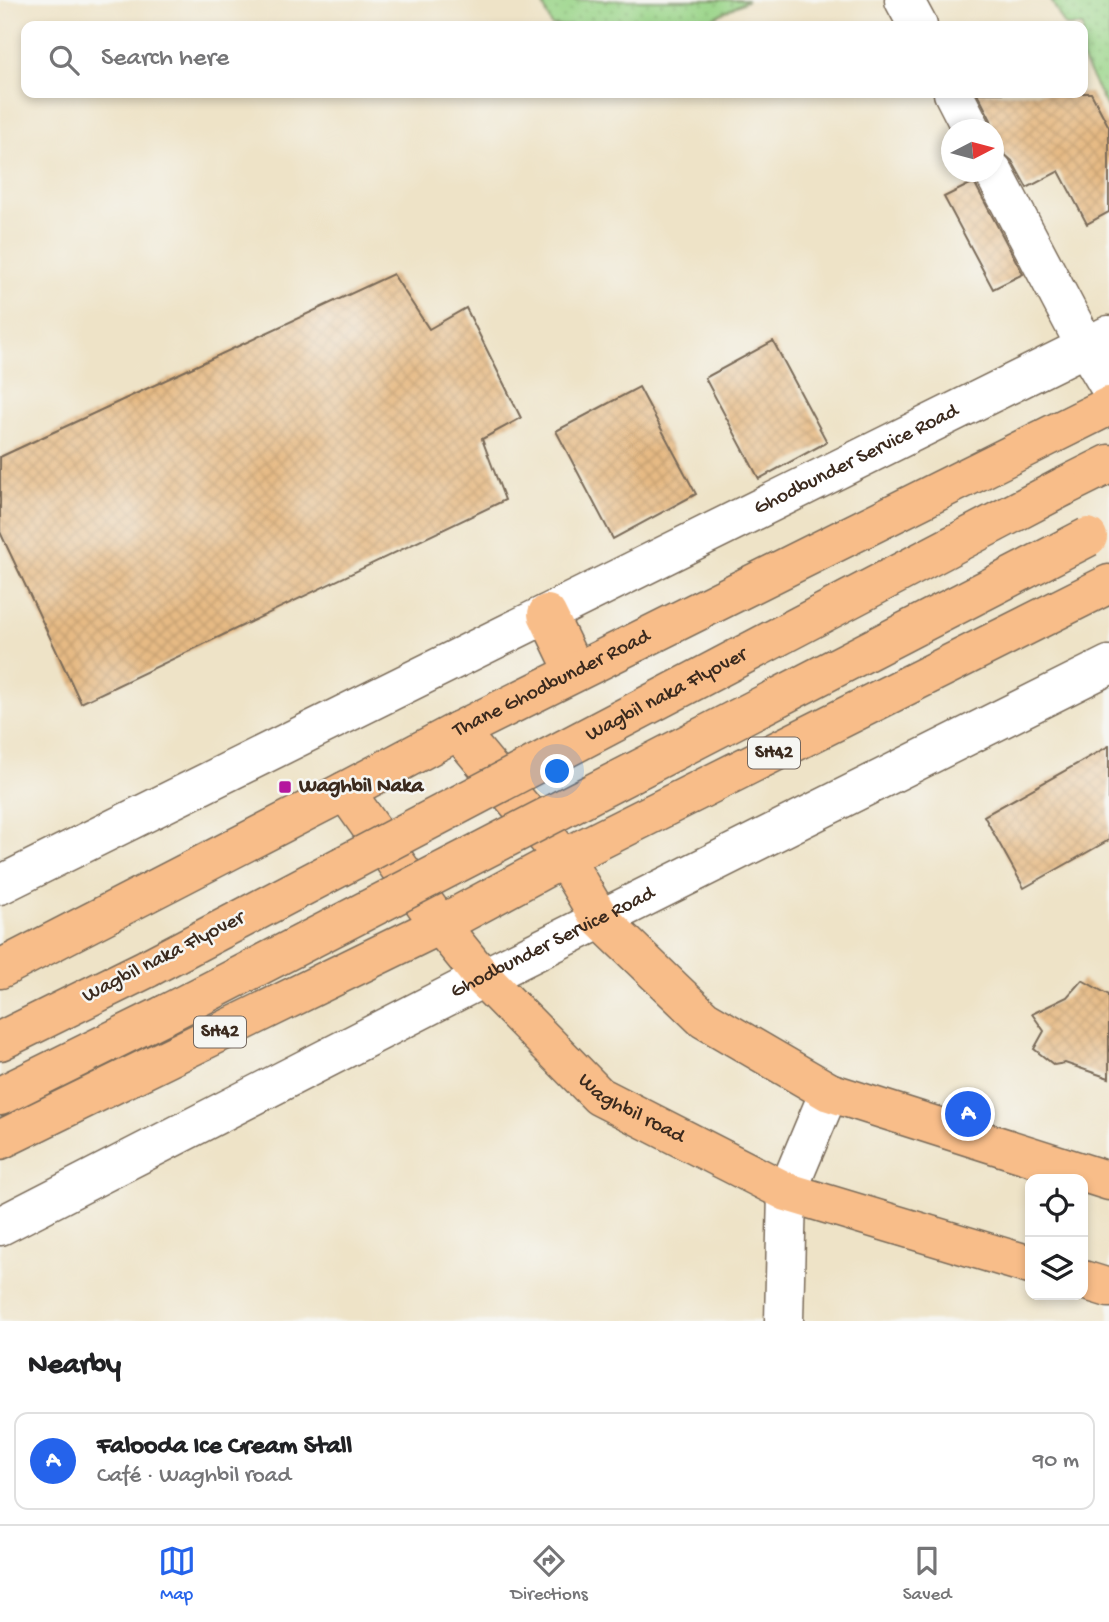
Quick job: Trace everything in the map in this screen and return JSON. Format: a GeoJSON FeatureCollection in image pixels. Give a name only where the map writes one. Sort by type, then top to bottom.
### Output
{"type":"FeatureCollection","features":[{"type":"Feature","properties":{"kind":"main road","name":"Thane Ghodbunder Road"},"geometry":{"type":"LineString","coordinates":[[3,959],[345,791],[458,730],[1109,406]]}},
{"type":"Feature","properties":{"kind":"main road","name":"Wagbil naka Flyover"},"geometry":{"type":"LineString","coordinates":[[0,1041],[148,968],[1109,464]]}},
{"type":"Feature","properties":{"kind":"main road"},"geometry":{"type":"LineString","coordinates":[[0,1096],[166,1014],[1109,526]]}},
{"type":"Feature","properties":{"kind":"main road","name":"SH42"},"geometry":{"type":"LineString","coordinates":[[0,1140],[440,925],[564,858],[1109,584]]}},
{"type":"Feature","properties":{"kind":"main road"},"geometry":{"type":"LineString","coordinates":[[547,614],[575,672]]}},
{"type":"Feature","properties":{"kind":"main road"},"geometry":{"type":"LineString","coordinates":[[458,730],[564,858],[600,919],[704,1019],[829,1092],[1109,1181]]}},
{"type":"Feature","properties":{"kind":"main road","name":"Waghbil road"},"geometry":{"type":"LineString","coordinates":[[345,791],[440,925],[483,978],[598,1096],[788,1192],[1025,1263]]}},
{"type":"Feature","properties":{"kind":"main road"},"geometry":{"type":"LineString","coordinates":[[1088,1282],[1109,1288]]}},
{"type":"Feature","properties":{"kind":"street"},"geometry":{"type":"LineString","coordinates":[[904,0],[915,21]]}},
{"type":"Feature","properties":{"kind":"street"},"geometry":{"type":"LineString","coordinates":[[956,98],[966,119]]}},
{"type":"Feature","properties":{"kind":"street"},"geometry":{"type":"LineString","coordinates":[[1000,182],[1098,341],[1109,386]]}},
{"type":"Feature","properties":{"kind":"street","name":"Ghodbunder Service Road"},"geometry":{"type":"LineString","coordinates":[[0,885],[1098,341]]}},
{"type":"Feature","properties":{"kind":"street","name":"Ghodbunder Service Road"},"geometry":{"type":"LineString","coordinates":[[0,1226],[483,978],[1109,665]]}},
{"type":"Feature","properties":{"kind":"street"},"geometry":{"type":"LineString","coordinates":[[784,1321],[788,1192],[829,1092]]}},
{"type":"Feature","properties":{"kind":"green space"},"geometry":{"type":"Polygon","coordinates":[[[541,0],[748,0],[708,21],[550,21],[541,0]]]}},
{"type":"Feature","properties":{"kind":"green space"},"geometry":{"type":"Polygon","coordinates":[[[1051,0],[1109,0],[1109,111],[1088,71],[1088,21],[1062,21],[1051,0]]]}},
{"type":"Feature","properties":{"kind":"building"},"geometry":{"type":"Polygon","coordinates":[[[1088,93],[1091,93],[1109,127],[1109,212],[1087,224],[1059,171],[1027,188],[1012,161],[1004,154],[1004,119],[990,119],[980,98],[1088,98],[1088,93]]]}},
{"type":"Feature","properties":{"kind":"building"},"geometry":{"type":"Polygon","coordinates":[[[974,182],[1023,274],[993,289],[944,197],[974,182]]]}},
{"type":"Feature","properties":{"kind":"building"},"geometry":{"type":"Polygon","coordinates":[[[393,274],[429,329],[466,308],[521,418],[482,439],[505,500],[81,703],[0,532],[0,457],[393,274]]]}},
{"type":"Feature","properties":{"kind":"building"},"geometry":{"type":"Polygon","coordinates":[[[773,341],[827,442],[759,479],[705,378],[773,341]]]}},
{"type":"Feature","properties":{"kind":"building"},"geometry":{"type":"Polygon","coordinates":[[[639,387],[696,494],[613,539],[556,431],[639,387]]]}},
{"type":"Feature","properties":{"kind":"building"},"geometry":{"type":"Polygon","coordinates":[[[1109,746],[1109,840],[1024,888],[984,816],[1109,746]]]}},
{"type":"Feature","properties":{"kind":"building"},"geometry":{"type":"Polygon","coordinates":[[[1082,980],[1109,995],[1109,1078],[1065,1063],[1054,1065],[1034,1049],[1044,1031],[1032,1014],[1067,997],[1082,980]]]}},
{"type":"Feature","properties":{"kind":"place","name":"Waghbil Naka"},"geometry":{"type":"Point","coordinates":[285,787]}},
{"type":"Feature","properties":{"kind":"place","name":"Falooda Ice Cream Stall"},"geometry":{"type":"Point","coordinates":[968,1114]}}]}
